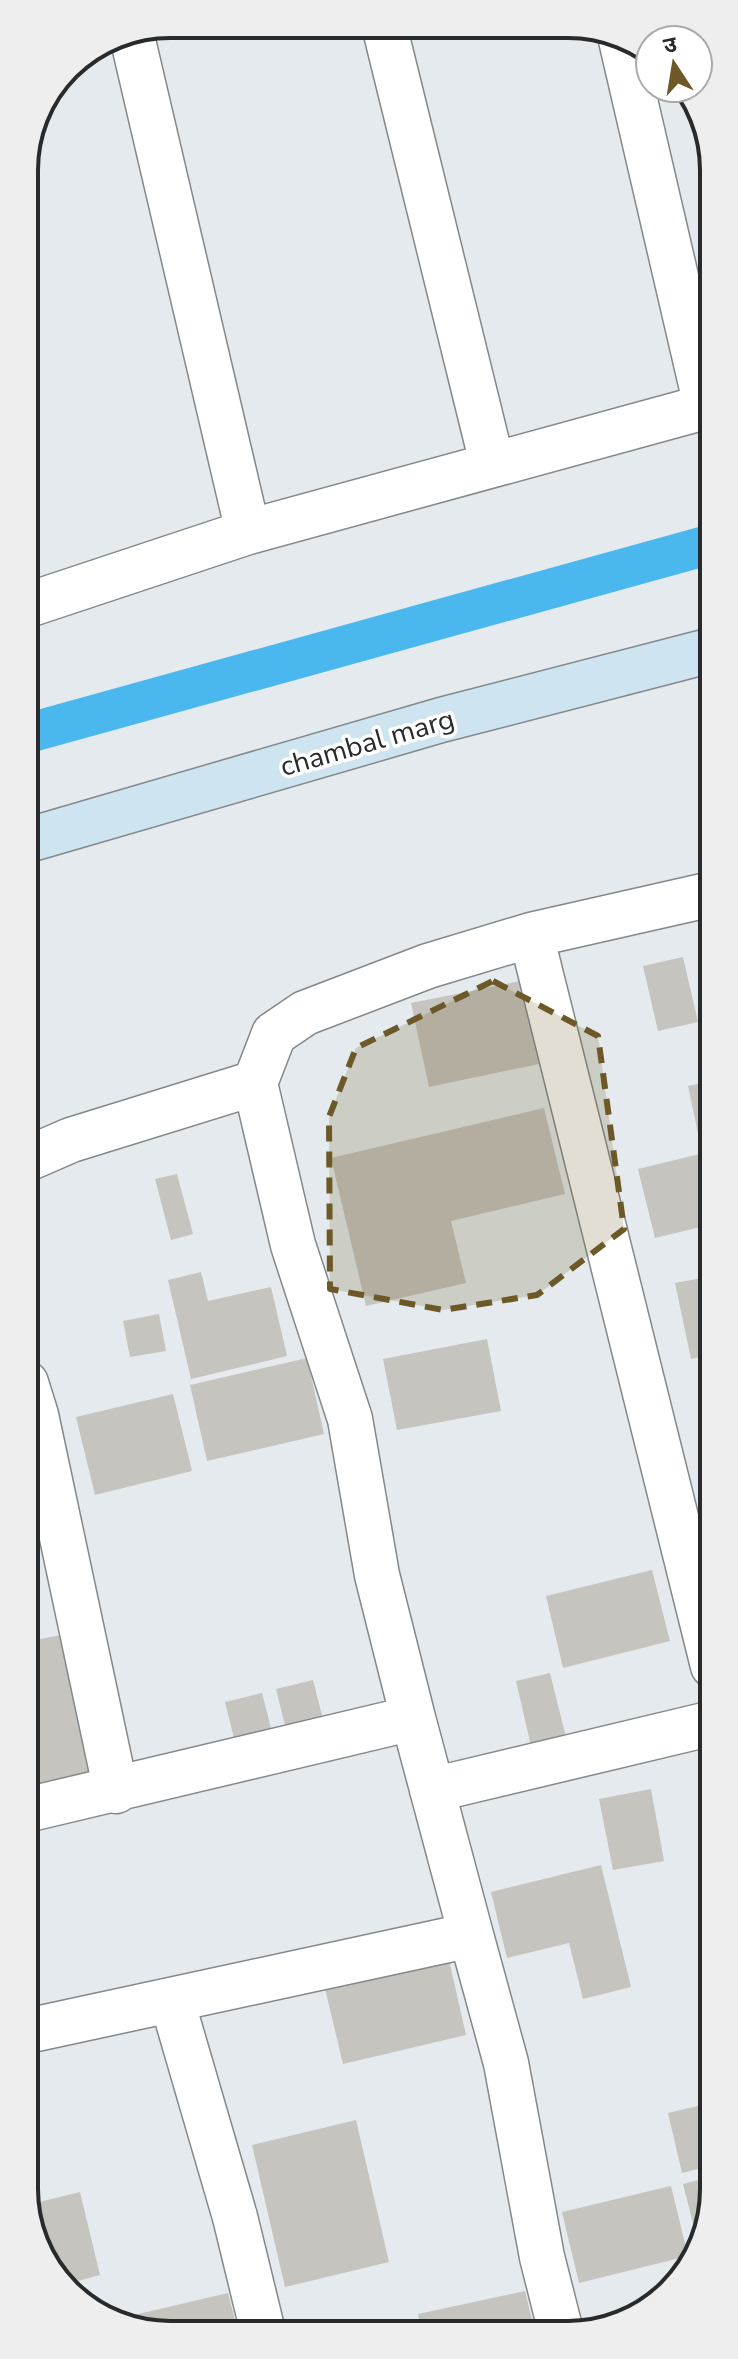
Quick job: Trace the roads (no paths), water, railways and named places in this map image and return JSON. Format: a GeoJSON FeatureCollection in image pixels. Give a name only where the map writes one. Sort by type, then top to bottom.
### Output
{"type":"FeatureCollection","features":[{"type":"Feature","properties":{"kind":"street"},"geometry":{"type":"LineString","coordinates":[[387,38],[492,463]]}},
{"type":"Feature","properties":{"kind":"street"},"geometry":{"type":"LineString","coordinates":[[134,44],[248,532]]}},
{"type":"Feature","properties":{"kind":"street"},"geometry":{"type":"LineString","coordinates":[[624,51],[700,368]]}},
{"type":"Feature","properties":{"kind":"street"},"geometry":{"type":"LineString","coordinates":[[38,601],[248,532],[700,407]]}},
{"type":"Feature","properties":{"kind":"street","name":"chambal marg"},"geometry":{"type":"LineString","coordinates":[[38,837],[441,720],[700,653]]}},
{"type":"Feature","properties":{"kind":"street"},"geometry":{"type":"LineString","coordinates":[[558,2321],[542,2257],[506,2063],[377,1575],[350,1419],[293,1245],[255,1083],[274,1034],[305,1013],[428,966],[531,935],[700,897]]}},
{"type":"Feature","properties":{"kind":"street"},"geometry":{"type":"LineString","coordinates":[[531,935],[700,1614]]}},
{"type":"Feature","properties":{"kind":"street"},"geometry":{"type":"LineString","coordinates":[[38,1154],[71,1140],[255,1083]]}},
{"type":"Feature","properties":{"kind":"street"},"geometry":{"type":"LineString","coordinates":[[38,1424],[116,1791]]}},
{"type":"Feature","properties":{"kind":"street"},"geometry":{"type":"LineString","coordinates":[[38,1807],[413,1718]]}},
{"type":"Feature","properties":{"kind":"street"},"geometry":{"type":"LineString","coordinates":[[432,1790],[700,1726]]}},
{"type":"Feature","properties":{"kind":"street"},"geometry":{"type":"LineString","coordinates":[[38,2029],[471,1935]]}},
{"type":"Feature","properties":{"kind":"street"},"geometry":{"type":"LineString","coordinates":[[172,2001],[235,2217],[260,2321]]}},
{"type":"Feature","properties":{"kind":"waterway"},"geometry":{"type":"LineString","coordinates":[[38,730],[700,547]]}}]}
